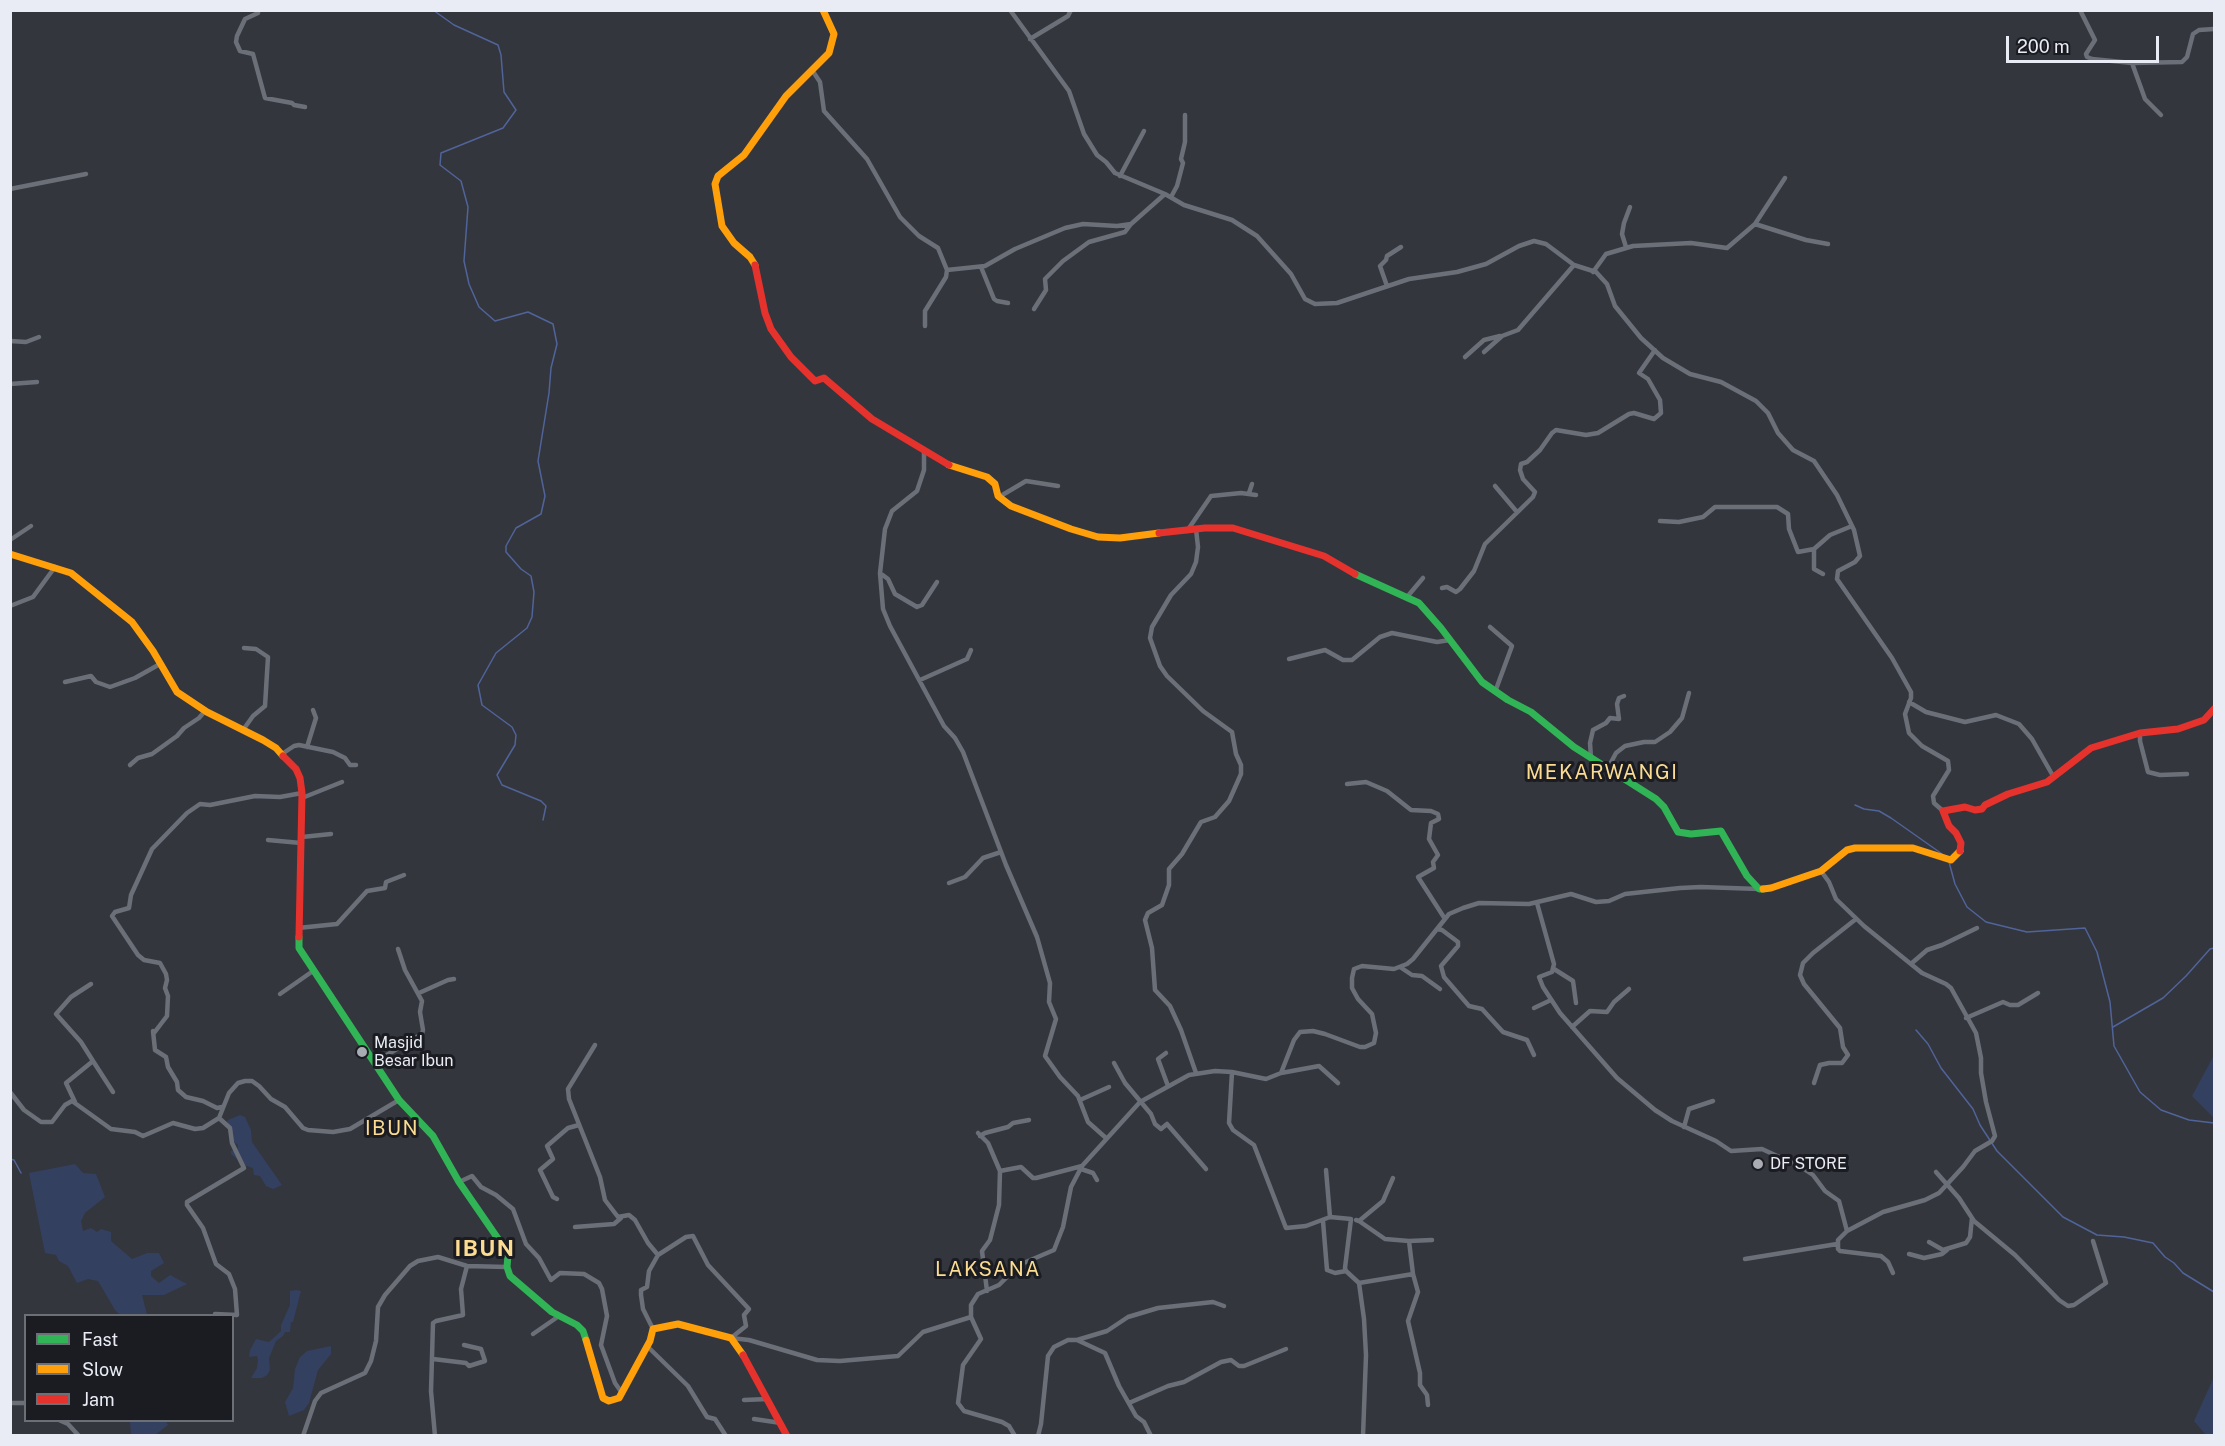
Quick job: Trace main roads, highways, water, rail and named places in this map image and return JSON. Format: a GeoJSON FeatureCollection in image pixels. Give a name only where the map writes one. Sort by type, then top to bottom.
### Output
{"type":"FeatureCollection","features":[{"type":"Feature","properties":{"kind":"waterway"},"geometry":{"type":"LineString","coordinates":[[433,10],[454,25],[498,45],[504,92],[516,110],[503,128],[441,153],[440,165],[461,181],[468,207],[464,261],[469,284],[479,307],[495,321],[528,312],[553,324],[557,344],[551,368],[538,461],[545,496],[541,514],[516,528],[506,546],[506,552],[521,569],[531,576],[534,592],[532,617],[527,628],[496,653],[478,685],[482,705],[512,727],[516,735],[515,745],[497,775],[502,785],[541,801],[546,806],[543,820]]}},
{"type":"Feature","properties":{"kind":"waterway"},"geometry":{"type":"LineString","coordinates":[[1855,805],[1879,811],[1945,856]]}},
{"type":"Feature","properties":{"kind":"waterway"},"geometry":{"type":"LineString","coordinates":[[1949,862],[1955,884],[1967,907],[1986,922],[2027,932],[2085,928],[2097,952],[2110,1002],[2114,1046],[2140,1092],[2161,1110],[2189,1120],[2214,1123]]}},
{"type":"Feature","properties":{"kind":"waterway"},"geometry":{"type":"LineString","coordinates":[[2113,1027],[2163,998],[2210,949],[2214,948]]}},
{"type":"Feature","properties":{"kind":"waterway"},"geometry":{"type":"LineString","coordinates":[[1916,1030],[1928,1044],[1941,1068],[1973,1109],[1980,1125],[1997,1151],[2063,1217],[2097,1235],[2124,1237],[2153,1243],[2183,1273],[2214,1292]]}},
{"type":"Feature","properties":{"kind":"waterway"},"geometry":{"type":"LineString","coordinates":[[10,1159],[14,1160],[21,1173]]}},
{"type":"Feature","properties":{"kind":"place","name":"Masjid Besar Ibun"},"geometry":{"type":"Point","coordinates":[362,1052]}},
{"type":"Feature","properties":{"kind":"place","name":"DF STORE"},"geometry":{"type":"Point","coordinates":[1758,1164]}},
{"type":"Feature","properties":{"kind":"district","name":"MEKARWANGI"},"geometry":{"type":"Point","coordinates":[1602,773]}},
{"type":"Feature","properties":{"kind":"district","name":"IBUN"},"geometry":{"type":"Point","coordinates":[392,1129]}},
{"type":"Feature","properties":{"kind":"district","name":"IBUN"},"geometry":{"type":"Point","coordinates":[485,1249]}},
{"type":"Feature","properties":{"kind":"district","name":"LAKSANA"},"geometry":{"type":"Point","coordinates":[988,1270]}}]}
